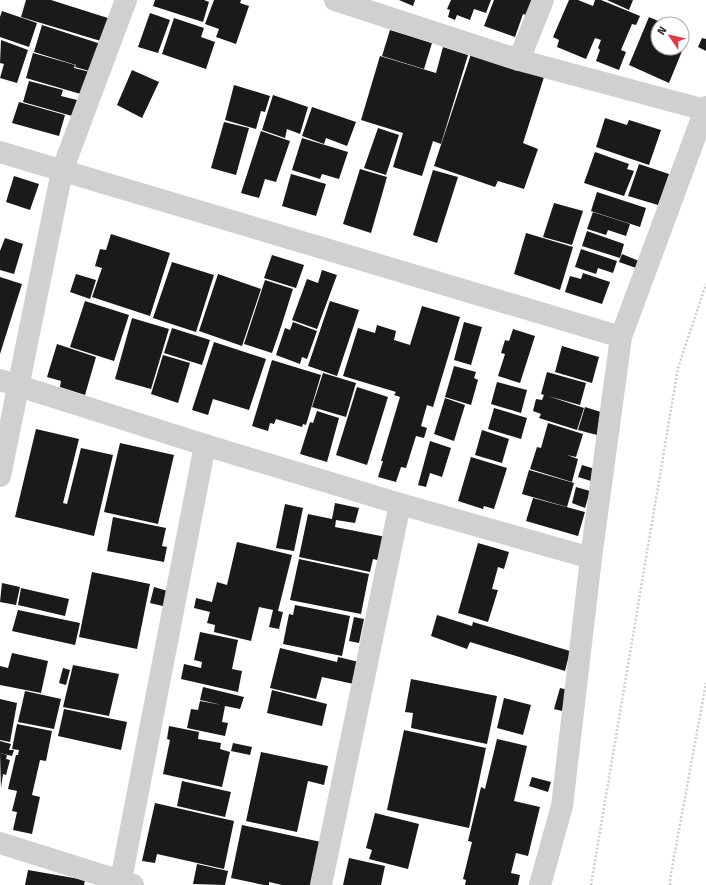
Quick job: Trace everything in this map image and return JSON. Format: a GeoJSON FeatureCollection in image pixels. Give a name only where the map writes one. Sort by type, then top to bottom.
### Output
{"type":"FeatureCollection","features":[{"type":"Feature","properties":{"kind":"street"},"geometry":{"type":"LineString","coordinates":[[0,476],[9,383],[44,255],[62,171],[126,0]]}},
{"type":"Feature","properties":{"kind":"street"},"geometry":{"type":"LineString","coordinates":[[335,0],[519,60],[706,109],[622,337],[591,558],[562,806],[540,885]]}},
{"type":"Feature","properties":{"kind":"street"},"geometry":{"type":"LineString","coordinates":[[519,60],[542,0]]}},
{"type":"Feature","properties":{"kind":"street"},"geometry":{"type":"LineString","coordinates":[[0,152],[622,337]]}},
{"type":"Feature","properties":{"kind":"street"},"geometry":{"type":"LineString","coordinates":[[9,383],[205,445],[400,504],[591,558]]}},
{"type":"Feature","properties":{"kind":"street"},"geometry":{"type":"LineString","coordinates":[[0,843],[124,884],[205,445]]}},
{"type":"Feature","properties":{"kind":"street"},"geometry":{"type":"LineString","coordinates":[[321,885],[400,504]]}},
{"type":"Feature","properties":{"kind":"path"},"geometry":{"type":"LineString","coordinates":[[591,885],[678,368],[706,284]]}},
{"type":"Feature","properties":{"kind":"path"},"geometry":{"type":"LineString","coordinates":[[670,885],[706,682]]}},
{"type":"Feature","properties":{"kind":"building"},"geometry":{"type":"Polygon","coordinates":[[[26,0],[51,0],[111,19],[104,42],[21,17],[26,0]]]}},
{"type":"Feature","properties":{"kind":"building"},"geometry":{"type":"Polygon","coordinates":[[[155,0],[204,0],[209,2],[203,22],[153,6],[155,0]]]}},
{"type":"Feature","properties":{"kind":"building"},"geometry":{"type":"Polygon","coordinates":[[[214,0],[241,0],[240,3],[249,6],[236,44],[216,37],[219,29],[205,24],[214,0]]]}},
{"type":"Feature","properties":{"kind":"building"},"geometry":{"type":"Polygon","coordinates":[[[399,0],[415,0],[413,6],[399,0]]]}},
{"type":"Feature","properties":{"kind":"building"},"geometry":{"type":"Polygon","coordinates":[[[451,0],[491,0],[486,13],[474,9],[470,20],[457,15],[455,20],[448,17],[450,10],[447,9],[451,0]]]}},
{"type":"Feature","properties":{"kind":"building"},"geometry":{"type":"Polygon","coordinates":[[[494,0],[538,0],[532,17],[523,14],[515,37],[484,26],[494,0]]]}},
{"type":"Feature","properties":{"kind":"building"},"geometry":{"type":"Polygon","coordinates":[[[569,0],[578,0],[593,6],[595,0],[601,0],[640,16],[636,25],[632,24],[621,50],[626,52],[619,70],[596,61],[600,50],[598,48],[601,40],[595,38],[586,59],[557,47],[559,40],[553,37],[569,0]]]}},
{"type":"Feature","properties":{"kind":"building"},"geometry":{"type":"Polygon","coordinates":[[[607,0],[633,0],[629,10],[607,0]]]}},
{"type":"Feature","properties":{"kind":"building"},"geometry":{"type":"Polygon","coordinates":[[[2,11],[37,23],[29,47],[0,37],[0,17],[2,11]]]}},
{"type":"Feature","properties":{"kind":"building"},"geometry":{"type":"Polygon","coordinates":[[[150,13],[170,20],[158,53],[138,47],[150,13]]]}},
{"type":"Feature","properties":{"kind":"building"},"geometry":{"type":"Polygon","coordinates":[[[649,17],[650,56],[680,56],[669,83],[629,65],[649,17]]]}},
{"type":"Feature","properties":{"kind":"building"},"geometry":{"type":"Polygon","coordinates":[[[174,18],[204,28],[201,37],[215,42],[206,69],[162,54],[174,18]]]}},
{"type":"Feature","properties":{"kind":"building"},"geometry":{"type":"Polygon","coordinates":[[[42,25],[101,44],[93,72],[34,52],[42,25]]]}},
{"type":"Feature","properties":{"kind":"building"},"geometry":{"type":"Polygon","coordinates":[[[390,30],[432,43],[424,69],[382,56],[390,30]]]}},
{"type":"Feature","properties":{"kind":"building"},"geometry":{"type":"Polygon","coordinates":[[[702,38],[706,39],[706,51],[698,47],[702,38]]]}},
{"type":"Feature","properties":{"kind":"building"},"geometry":{"type":"Polygon","coordinates":[[[1,40],[28,50],[17,83],[0,78],[4,64],[0,63],[1,40]]]}},
{"type":"Feature","properties":{"kind":"building"},"geometry":{"type":"Polygon","coordinates":[[[443,47],[468,55],[441,144],[433,141],[422,176],[393,167],[403,133],[361,120],[380,56],[436,73],[443,47]]]}},
{"type":"Feature","properties":{"kind":"building"},"geometry":{"type":"Polygon","coordinates":[[[33,53],[75,65],[74,68],[90,72],[84,95],[26,78],[33,53]]]}},
{"type":"Feature","properties":{"kind":"building"},"geometry":{"type":"Polygon","coordinates":[[[471,54],[544,77],[523,143],[538,149],[524,189],[498,181],[495,187],[434,166],[471,54]]]}},
{"type":"Feature","properties":{"kind":"building"},"geometry":{"type":"Polygon","coordinates":[[[132,70],[159,82],[142,118],[117,105],[132,70]]]}},
{"type":"Feature","properties":{"kind":"building"},"geometry":{"type":"Polygon","coordinates":[[[29,81],[63,90],[61,96],[77,100],[72,116],[23,102],[29,81]]]}},
{"type":"Feature","properties":{"kind":"building"},"geometry":{"type":"Polygon","coordinates":[[[234,85],[270,96],[265,112],[261,111],[256,129],[225,120],[234,85]]]}},
{"type":"Feature","properties":{"kind":"building"},"geometry":{"type":"Polygon","coordinates":[[[273,95],[308,107],[300,134],[287,129],[285,138],[262,130],[273,95]]]}},
{"type":"Feature","properties":{"kind":"building"},"geometry":{"type":"Polygon","coordinates":[[[19,102],[65,115],[59,136],[12,123],[19,102]]]}},
{"type":"Feature","properties":{"kind":"building"},"geometry":{"type":"Polygon","coordinates":[[[312,107],[356,122],[347,146],[326,138],[324,144],[302,136],[312,107]]]}},
{"type":"Feature","properties":{"kind":"building"},"geometry":{"type":"Polygon","coordinates":[[[605,118],[627,125],[629,120],[661,130],[649,165],[596,147],[605,118]]]}},
{"type":"Feature","properties":{"kind":"building"},"geometry":{"type":"Polygon","coordinates":[[[224,122],[249,128],[236,175],[211,168],[224,122]]]}},
{"type":"Feature","properties":{"kind":"building"},"geometry":{"type":"Polygon","coordinates":[[[378,128],[399,135],[386,175],[364,168],[378,128]]]}},
{"type":"Feature","properties":{"kind":"building"},"geometry":{"type":"Polygon","coordinates":[[[261,131],[290,141],[276,182],[265,179],[259,198],[241,193],[261,131]]]}},
{"type":"Feature","properties":{"kind":"building"},"geometry":{"type":"Polygon","coordinates":[[[302,138],[348,152],[339,179],[322,174],[320,179],[292,170],[302,138]]]}},
{"type":"Feature","properties":{"kind":"building"},"geometry":{"type":"Polygon","coordinates":[[[595,152],[629,164],[627,169],[634,171],[624,196],[584,183],[595,152]]]}},
{"type":"Feature","properties":{"kind":"building"},"geometry":{"type":"Polygon","coordinates":[[[639,164],[669,174],[658,205],[628,196],[639,164]]]}},
{"type":"Feature","properties":{"kind":"building"},"geometry":{"type":"Polygon","coordinates":[[[360,169],[387,177],[371,233],[343,224],[360,169]]]}},
{"type":"Feature","properties":{"kind":"building"},"geometry":{"type":"Polygon","coordinates":[[[433,170],[458,177],[437,243],[413,235],[433,170]]]}},
{"type":"Feature","properties":{"kind":"building"},"geometry":{"type":"Polygon","coordinates":[[[291,174],[326,184],[316,216],[282,206],[291,174]]]}},
{"type":"Feature","properties":{"kind":"building"},"geometry":{"type":"Polygon","coordinates":[[[14,176],[39,184],[30,210],[6,202],[14,176]]]}},
{"type":"Feature","properties":{"kind":"building"},"geometry":{"type":"Polygon","coordinates":[[[597,192],[646,208],[640,227],[591,211],[597,192]]]}},
{"type":"Feature","properties":{"kind":"building"},"geometry":{"type":"Polygon","coordinates":[[[554,203],[583,211],[572,245],[543,237],[554,203]]]}},
{"type":"Feature","properties":{"kind":"building"},"geometry":{"type":"Polygon","coordinates":[[[593,212],[630,224],[626,236],[608,230],[606,235],[587,229],[593,212]]]}},
{"type":"Feature","properties":{"kind":"building"},"geometry":{"type":"Polygon","coordinates":[[[587,231],[624,244],[620,258],[582,246],[587,231]]]}},
{"type":"Feature","properties":{"kind":"building"},"geometry":{"type":"Polygon","coordinates":[[[526,233],[573,247],[560,290],[514,274],[526,233]]]}},
{"type":"Feature","properties":{"kind":"building"},"geometry":{"type":"Polygon","coordinates":[[[111,234],[170,253],[150,316],[92,297],[102,268],[95,266],[100,249],[106,250],[111,234]]]}},
{"type":"Feature","properties":{"kind":"building"},"geometry":{"type":"Polygon","coordinates":[[[5,238],[23,244],[14,274],[0,270],[0,251],[5,238]]]}},
{"type":"Feature","properties":{"kind":"building"},"geometry":{"type":"Polygon","coordinates":[[[581,249],[617,261],[613,273],[598,268],[596,274],[575,267],[581,249]]]}},
{"type":"Feature","properties":{"kind":"building"},"geometry":{"type":"Polygon","coordinates":[[[622,254],[639,261],[636,268],[619,262],[622,254]]]}},
{"type":"Feature","properties":{"kind":"building"},"geometry":{"type":"Polygon","coordinates":[[[272,255],[304,265],[296,288],[264,278],[272,255]]]}},
{"type":"Feature","properties":{"kind":"building"},"geometry":{"type":"Polygon","coordinates":[[[172,262],[214,275],[196,332],[153,318],[172,262]]]}},
{"type":"Feature","properties":{"kind":"building"},"geometry":{"type":"Polygon","coordinates":[[[322,270],[337,275],[317,329],[292,320],[307,279],[318,283],[322,270]]]}},
{"type":"Feature","properties":{"kind":"building"},"geometry":{"type":"Polygon","coordinates":[[[583,273],[610,282],[602,304],[565,292],[570,276],[581,279],[583,273]]]}},
{"type":"Feature","properties":{"kind":"building"},"geometry":{"type":"Polygon","coordinates":[[[76,274],[96,280],[90,299],[70,292],[76,274]]]}},
{"type":"Feature","properties":{"kind":"building"},"geometry":{"type":"Polygon","coordinates":[[[218,274],[261,289],[242,346],[199,331],[218,274]]]}},
{"type":"Feature","properties":{"kind":"building"},"geometry":{"type":"Polygon","coordinates":[[[0,277],[22,284],[0,354],[0,277]]]}},
{"type":"Feature","properties":{"kind":"building"},"geometry":{"type":"Polygon","coordinates":[[[265,280],[293,289],[272,353],[244,344],[265,280]]]}},
{"type":"Feature","properties":{"kind":"building"},"geometry":{"type":"Polygon","coordinates":[[[85,301],[129,315],[114,361],[70,347],[85,301]]]}},
{"type":"Feature","properties":{"kind":"building"},"geometry":{"type":"Polygon","coordinates":[[[330,301],[359,310],[337,376],[308,366],[330,301]]]}},
{"type":"Feature","properties":{"kind":"building"},"geometry":{"type":"Polygon","coordinates":[[[422,306],[460,317],[433,407],[427,405],[421,426],[427,428],[424,438],[416,436],[406,468],[401,467],[396,482],[378,477],[383,461],[381,461],[400,397],[394,395],[396,392],[343,376],[358,328],[375,333],[377,325],[396,331],[394,340],[410,345],[422,306]]]}},
{"type":"Feature","properties":{"kind":"building"},"geometry":{"type":"Polygon","coordinates":[[[132,318],[169,329],[151,389],[115,379],[132,318]]]}},
{"type":"Feature","properties":{"kind":"building"},"geometry":{"type":"Polygon","coordinates":[[[293,322],[317,331],[307,359],[302,357],[300,364],[276,355],[285,328],[290,330],[293,322]]]}},
{"type":"Feature","properties":{"kind":"building"},"geometry":{"type":"Polygon","coordinates":[[[464,322],[482,327],[471,365],[454,360],[464,322]]]}},
{"type":"Feature","properties":{"kind":"building"},"geometry":{"type":"Polygon","coordinates":[[[172,328],[210,340],[202,365],[164,353],[172,328]]]}},
{"type":"Feature","properties":{"kind":"building"},"geometry":{"type":"Polygon","coordinates":[[[513,329],[535,336],[520,383],[498,376],[505,354],[501,353],[505,340],[509,341],[513,329]]]}},
{"type":"Feature","properties":{"kind":"building"},"geometry":{"type":"Polygon","coordinates":[[[214,342],[266,359],[249,410],[213,399],[208,415],[192,410],[214,342]]]}},
{"type":"Feature","properties":{"kind":"building"},"geometry":{"type":"Polygon","coordinates":[[[57,344],[96,357],[85,395],[60,387],[61,381],[47,377],[57,344]]]}},
{"type":"Feature","properties":{"kind":"building"},"geometry":{"type":"Polygon","coordinates":[[[562,346],[599,357],[592,383],[555,372],[562,346]]]}},
{"type":"Feature","properties":{"kind":"building"},"geometry":{"type":"Polygon","coordinates":[[[163,355],[190,363],[178,403],[151,394],[163,355]]]}},
{"type":"Feature","properties":{"kind":"building"},"geometry":{"type":"Polygon","coordinates":[[[272,360],[321,375],[306,425],[303,424],[302,427],[276,419],[274,424],[270,423],[268,431],[252,426],[272,360]]]}},
{"type":"Feature","properties":{"kind":"building"},"geometry":{"type":"Polygon","coordinates":[[[454,366],[476,372],[474,378],[478,380],[471,405],[445,397],[454,366]]]}},
{"type":"Feature","properties":{"kind":"building"},"geometry":{"type":"Polygon","coordinates":[[[547,372],[586,383],[580,405],[548,396],[584,408],[577,430],[539,418],[541,414],[533,411],[536,399],[542,400],[544,395],[541,394],[547,372]]]}},
{"type":"Feature","properties":{"kind":"building"},"geometry":{"type":"Polygon","coordinates":[[[323,373],[356,383],[346,417],[312,407],[323,373]]]}},
{"type":"Feature","properties":{"kind":"building"},"geometry":{"type":"Polygon","coordinates":[[[497,382],[527,390],[521,413],[491,404],[497,382]]]}},
{"type":"Feature","properties":{"kind":"building"},"geometry":{"type":"Polygon","coordinates":[[[357,387],[388,397],[367,465],[336,455],[357,387]]]}},
{"type":"Feature","properties":{"kind":"building"},"geometry":{"type":"Polygon","coordinates":[[[445,398],[465,405],[454,441],[434,434],[445,398]]]}},
{"type":"Feature","properties":{"kind":"building"},"geometry":{"type":"Polygon","coordinates":[[[585,407],[604,413],[597,435],[578,430],[585,407]]]}},
{"type":"Feature","properties":{"kind":"building"},"geometry":{"type":"Polygon","coordinates":[[[494,408],[527,418],[521,439],[488,429],[494,408]]]}},
{"type":"Feature","properties":{"kind":"building"},"geometry":{"type":"Polygon","coordinates":[[[317,411],[339,418],[327,462],[300,454],[310,422],[313,423],[317,411]]]}},
{"type":"Feature","properties":{"kind":"building"},"geometry":{"type":"Polygon","coordinates":[[[548,423],[583,434],[576,457],[567,455],[578,459],[572,482],[530,469],[537,447],[541,448],[548,423]]]}},
{"type":"Feature","properties":{"kind":"building"},"geometry":{"type":"Polygon","coordinates":[[[36,429],[79,439],[63,503],[67,504],[81,448],[113,455],[94,536],[15,517],[36,429]]]}},
{"type":"Feature","properties":{"kind":"building"},"geometry":{"type":"Polygon","coordinates":[[[482,430],[509,439],[502,463],[475,455],[482,430]]]}},
{"type":"Feature","properties":{"kind":"building"},"geometry":{"type":"Polygon","coordinates":[[[430,441],[451,448],[442,477],[430,473],[426,487],[418,485],[430,441]]]}},
{"type":"Feature","properties":{"kind":"building"},"geometry":{"type":"Polygon","coordinates":[[[120,443],[174,455],[158,524],[104,512],[120,443]]]}},
{"type":"Feature","properties":{"kind":"building"},"geometry":{"type":"Polygon","coordinates":[[[471,457],[507,468],[494,509],[484,506],[483,509],[458,501],[471,457]]]}},
{"type":"Feature","properties":{"kind":"building"},"geometry":{"type":"Polygon","coordinates":[[[582,465],[595,469],[591,481],[578,477],[582,465]]]}},
{"type":"Feature","properties":{"kind":"building"},"geometry":{"type":"Polygon","coordinates":[[[529,470],[574,483],[567,507],[522,494],[529,470]]]}},
{"type":"Feature","properties":{"kind":"building"},"geometry":{"type":"Polygon","coordinates":[[[576,487],[590,491],[585,508],[572,503],[576,487]]]}},
{"type":"Feature","properties":{"kind":"building"},"geometry":{"type":"Polygon","coordinates":[[[533,498],[585,512],[578,536],[526,521],[533,498]]]}},
{"type":"Feature","properties":{"kind":"building"},"geometry":{"type":"Polygon","coordinates":[[[335,503],[359,508],[355,523],[336,520],[335,527],[391,538],[386,562],[373,559],[370,572],[299,557],[308,514],[332,519],[335,503]]]}},
{"type":"Feature","properties":{"kind":"building"},"geometry":{"type":"Polygon","coordinates":[[[285,504],[303,508],[294,551],[276,548],[285,504]]]}},
{"type":"Feature","properties":{"kind":"building"},"geometry":{"type":"Polygon","coordinates":[[[113,517],[166,528],[162,546],[167,547],[164,562],[107,551],[113,517]]]}},
{"type":"Feature","properties":{"kind":"building"},"geometry":{"type":"Polygon","coordinates":[[[237,542],[292,555],[278,611],[283,612],[279,629],[269,627],[273,610],[259,607],[251,641],[214,632],[215,625],[207,623],[210,612],[194,608],[196,598],[212,602],[217,582],[227,585],[237,542]]]}},
{"type":"Feature","properties":{"kind":"building"},"geometry":{"type":"Polygon","coordinates":[[[478,543],[509,552],[504,569],[498,567],[492,589],[498,590],[488,622],[458,613],[478,543]]]}},
{"type":"Feature","properties":{"kind":"building"},"geometry":{"type":"Polygon","coordinates":[[[299,559],[369,574],[361,614],[290,600],[299,559]]]}},
{"type":"Feature","properties":{"kind":"building"},"geometry":{"type":"Polygon","coordinates":[[[92,572],[150,584],[137,649],[79,637],[92,572]]]}},
{"type":"Feature","properties":{"kind":"building"},"geometry":{"type":"Polygon","coordinates":[[[2,583],[20,587],[16,605],[0,602],[2,583]]]}},
{"type":"Feature","properties":{"kind":"building"},"geometry":{"type":"Polygon","coordinates":[[[154,587],[171,592],[167,607],[150,603],[154,587]]]}},
{"type":"Feature","properties":{"kind":"building"},"geometry":{"type":"Polygon","coordinates":[[[21,588],[69,599],[65,616],[18,605],[21,588]]]}},
{"type":"Feature","properties":{"kind":"building"},"geometry":{"type":"Polygon","coordinates":[[[295,605],[350,616],[342,656],[283,644],[289,614],[293,615],[295,605]]]}},
{"type":"Feature","properties":{"kind":"building"},"geometry":{"type":"Polygon","coordinates":[[[18,610],[80,623],[75,645],[12,631],[18,610]]]}},
{"type":"Feature","properties":{"kind":"building"},"geometry":{"type":"Polygon","coordinates":[[[437,615],[472,626],[473,622],[570,651],[565,671],[470,642],[467,649],[431,636],[437,615]]]}},
{"type":"Feature","properties":{"kind":"building"},"geometry":{"type":"Polygon","coordinates":[[[354,617],[364,619],[359,643],[349,641],[354,617]]]}},
{"type":"Feature","properties":{"kind":"building"},"geometry":{"type":"Polygon","coordinates":[[[200,632],[238,640],[232,669],[242,671],[238,692],[181,679],[184,664],[201,668],[202,662],[194,660],[200,632]]]}},
{"type":"Feature","properties":{"kind":"building"},"geometry":{"type":"Polygon","coordinates":[[[280,648],[337,662],[338,657],[363,663],[358,685],[322,677],[316,699],[270,688],[280,648]]]}},
{"type":"Feature","properties":{"kind":"building"},"geometry":{"type":"Polygon","coordinates":[[[12,653],[48,661],[41,693],[0,685],[0,666],[8,668],[12,653]]]}},
{"type":"Feature","properties":{"kind":"building"},"geometry":{"type":"Polygon","coordinates":[[[73,665],[119,674],[109,716],[63,707],[73,665]]]}},
{"type":"Feature","properties":{"kind":"building"},"geometry":{"type":"Polygon","coordinates":[[[63,668],[70,670],[66,685],[59,683],[63,668]]]}},
{"type":"Feature","properties":{"kind":"building"},"geometry":{"type":"Polygon","coordinates":[[[411,679],[497,696],[487,744],[411,728],[413,713],[405,712],[411,679]]]}},
{"type":"Feature","properties":{"kind":"building"},"geometry":{"type":"Polygon","coordinates":[[[203,687],[244,697],[240,709],[225,706],[222,722],[228,723],[225,736],[187,728],[191,709],[198,710],[200,701],[222,705],[200,700],[203,687]]]}},
{"type":"Feature","properties":{"kind":"building"},"geometry":{"type":"Polygon","coordinates":[[[560,688],[568,690],[562,711],[554,709],[560,688]]]}},
{"type":"Feature","properties":{"kind":"building"},"geometry":{"type":"Polygon","coordinates":[[[272,690],[327,704],[322,726],[267,713],[272,690]]]}},
{"type":"Feature","properties":{"kind":"building"},"geometry":{"type":"Polygon","coordinates":[[[25,691],[61,699],[54,729],[18,722],[25,691]]]}},
{"type":"Feature","properties":{"kind":"building"},"geometry":{"type":"Polygon","coordinates":[[[504,698],[531,705],[523,735],[497,728],[504,698]]]}},
{"type":"Feature","properties":{"kind":"building"},"geometry":{"type":"Polygon","coordinates":[[[0,699],[17,703],[10,742],[0,740],[0,699]]]}},
{"type":"Feature","properties":{"kind":"building"},"geometry":{"type":"Polygon","coordinates":[[[64,709],[127,722],[121,750],[58,736],[64,709]]]}},
{"type":"Feature","properties":{"kind":"building"},"geometry":{"type":"Polygon","coordinates":[[[17,724],[52,731],[46,761],[40,760],[32,795],[40,797],[32,834],[13,830],[17,812],[12,811],[17,791],[8,789],[16,755],[18,755],[19,750],[12,749],[17,724]]]}},
{"type":"Feature","properties":{"kind":"building"},"geometry":{"type":"Polygon","coordinates":[[[169,726],[199,732],[198,739],[221,743],[220,749],[230,752],[222,787],[163,774],[170,740],[167,739],[169,726]]]}},
{"type":"Feature","properties":{"kind":"building"},"geometry":{"type":"Polygon","coordinates":[[[404,730],[486,748],[469,828],[387,810],[404,730]]]}},
{"type":"Feature","properties":{"kind":"building"},"geometry":{"type":"Polygon","coordinates":[[[497,739],[527,746],[514,801],[540,807],[528,856],[516,853],[511,873],[520,875],[518,885],[465,885],[466,880],[463,879],[472,842],[468,841],[481,787],[485,789],[497,739]]]}},
{"type":"Feature","properties":{"kind":"building"},"geometry":{"type":"Polygon","coordinates":[[[0,741],[11,744],[9,750],[14,750],[12,756],[0,753],[0,741]]]}},
{"type":"Feature","properties":{"kind":"building"},"geometry":{"type":"Polygon","coordinates":[[[233,743],[252,747],[250,755],[231,751],[233,743]]]}},
{"type":"Feature","properties":{"kind":"building"},"geometry":{"type":"Polygon","coordinates":[[[261,752],[328,766],[324,785],[308,781],[297,832],[246,821],[261,752]]]}},
{"type":"Feature","properties":{"kind":"building"},"geometry":{"type":"Polygon","coordinates":[[[0,753],[7,755],[6,759],[10,760],[6,775],[3,774],[1,788],[0,753]]]}},
{"type":"Feature","properties":{"kind":"building"},"geometry":{"type":"Polygon","coordinates":[[[532,777],[551,782],[548,792],[529,786],[532,777]]]}},
{"type":"Feature","properties":{"kind":"building"},"geometry":{"type":"Polygon","coordinates":[[[182,781],[231,792],[225,817],[177,806],[182,781]]]}},
{"type":"Feature","properties":{"kind":"building"},"geometry":{"type":"Polygon","coordinates":[[[155,803],[234,821],[224,869],[157,854],[155,863],[142,861],[155,803]]]}},
{"type":"Feature","properties":{"kind":"building"},"geometry":{"type":"Polygon","coordinates":[[[375,813],[419,824],[408,869],[369,859],[372,850],[366,848],[375,813]]]}},
{"type":"Feature","properties":{"kind":"building"},"geometry":{"type":"Polygon","coordinates":[[[242,825],[321,842],[311,885],[282,885],[269,882],[269,885],[264,885],[231,878],[242,825]]]}},
{"type":"Feature","properties":{"kind":"building"},"geometry":{"type":"Polygon","coordinates":[[[349,858],[385,866],[381,885],[343,885],[349,858]]]}},
{"type":"Feature","properties":{"kind":"building"},"geometry":{"type":"Polygon","coordinates":[[[197,864],[228,871],[225,885],[193,884],[197,864]]]}},
{"type":"Feature","properties":{"kind":"building"},"geometry":{"type":"Polygon","coordinates":[[[28,870],[85,880],[84,885],[25,885],[28,870]]]}}]}
